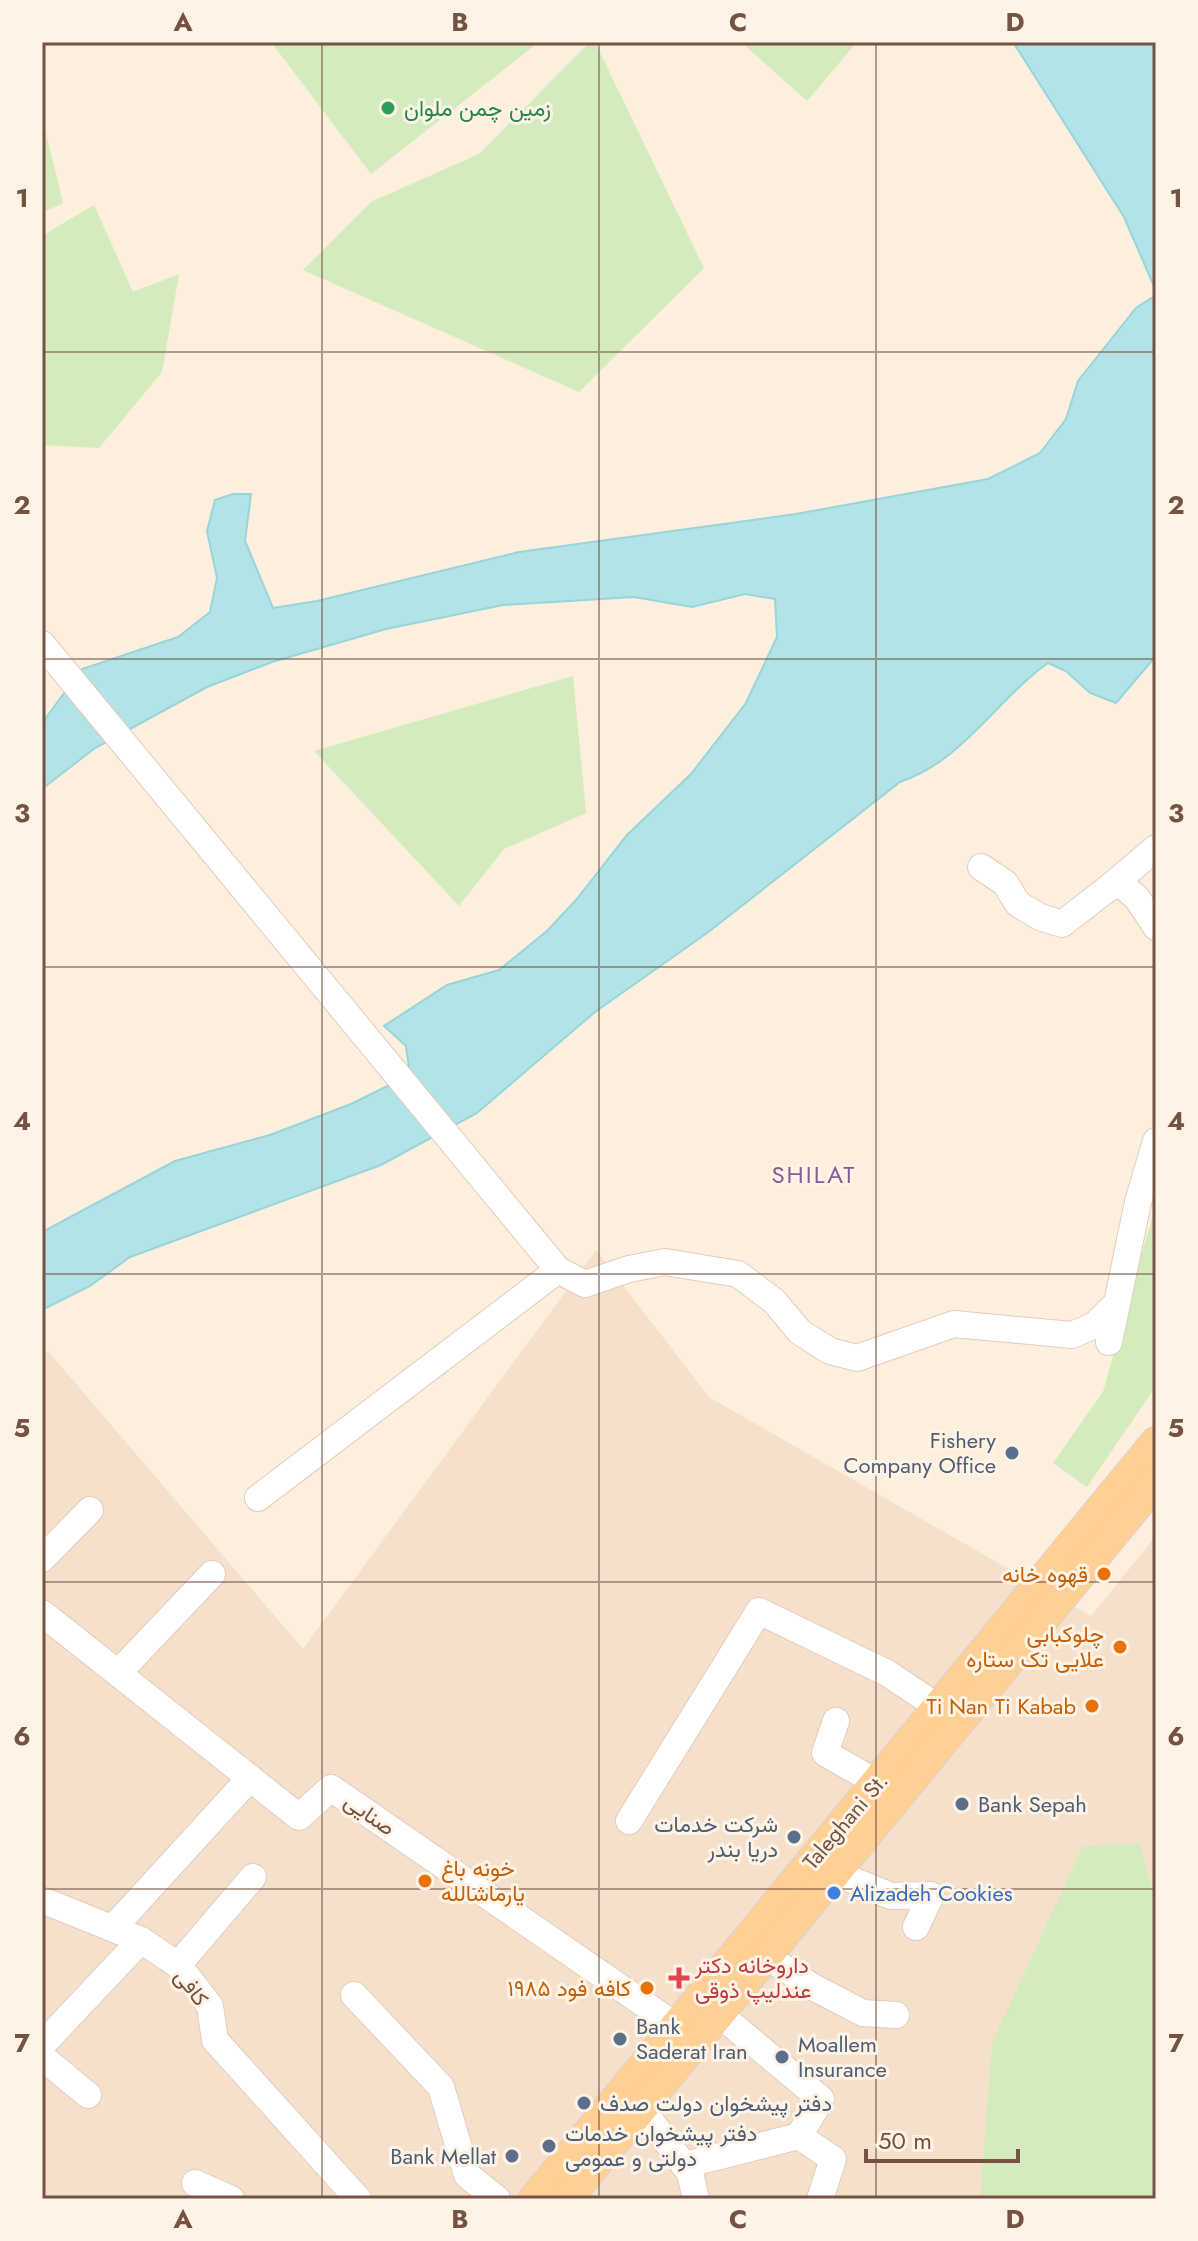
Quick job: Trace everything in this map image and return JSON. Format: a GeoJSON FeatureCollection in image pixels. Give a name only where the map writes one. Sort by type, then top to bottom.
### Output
{"type":"FeatureCollection","features":[{"type":"Feature","properties":{"kind":"main road","name":"Taleghani St."},"geometry":{"type":"LineString","coordinates":[[535,2199],[686,2034],[876,1782],[1156,1443]]}},
{"type":"Feature","properties":{"kind":"main road","name":"Taleghani St."},"geometry":{"type":"LineString","coordinates":[[566,2199],[641,2108],[686,2034],[719,2014],[1156,1481]]}},
{"type":"Feature","properties":{"kind":"street"},"geometry":{"type":"LineString","coordinates":[[42,644],[390,1071],[558,1270],[585,1284],[629,1269],[665,1262],[738,1274],[774,1301],[800,1332],[830,1351],[857,1358],[954,1324],[1072,1335],[1095,1325],[1116,1304]]}},
{"type":"Feature","properties":{"kind":"street"},"geometry":{"type":"LineString","coordinates":[[981,867],[1005,883],[1018,904],[1040,917],[1062,924],[1156,848]]}},
{"type":"Feature","properties":{"kind":"street"},"geometry":{"type":"LineString","coordinates":[[1111,886],[1123,886],[1137,898],[1156,927]]}},
{"type":"Feature","properties":{"kind":"street"},"geometry":{"type":"LineString","coordinates":[[1109,1342],[1116,1304],[1147,1194],[1156,1141]]}},
{"type":"Feature","properties":{"kind":"street"},"geometry":{"type":"LineString","coordinates":[[258,1498],[558,1270]]}},
{"type":"Feature","properties":{"kind":"street"},"geometry":{"type":"LineString","coordinates":[[42,1559],[90,1510]]}},
{"type":"Feature","properties":{"kind":"street"},"geometry":{"type":"LineString","coordinates":[[118,1673],[212,1574]]}},
{"type":"Feature","properties":{"kind":"street"},"geometry":{"type":"LineString","coordinates":[[629,1821],[759,1611],[887,1673],[938,1707]]}},
{"type":"Feature","properties":{"kind":"street","name":"صنایی"},"geometry":{"type":"LineString","coordinates":[[42,1613],[299,1817],[331,1788],[686,2034]]}},
{"type":"Feature","properties":{"kind":"street"},"geometry":{"type":"LineString","coordinates":[[836,1721],[825,1753],[876,1782]]}},
{"type":"Feature","properties":{"kind":"street"},"geometry":{"type":"LineString","coordinates":[[113,1928],[250,1778]]}},
{"type":"Feature","properties":{"kind":"street"},"geometry":{"type":"LineString","coordinates":[[835,1873],[891,1896],[931,1895],[916,1927]]}},
{"type":"Feature","properties":{"kind":"street"},"geometry":{"type":"LineString","coordinates":[[178,1965],[253,1877]]}},
{"type":"Feature","properties":{"kind":"street","name":"کافی"},"geometry":{"type":"LineString","coordinates":[[42,1900],[141,1940],[178,1965],[210,2006],[215,2040],[358,2199]]}},
{"type":"Feature","properties":{"kind":"street"},"geometry":{"type":"LineString","coordinates":[[42,2045],[141,1940]]}},
{"type":"Feature","properties":{"kind":"street"},"geometry":{"type":"LineString","coordinates":[[766,1956],[813,1987],[863,2013],[896,2015]]}},
{"type":"Feature","properties":{"kind":"street"},"geometry":{"type":"LineString","coordinates":[[354,1995],[441,2087],[467,2175],[497,2199]]}},
{"type":"Feature","properties":{"kind":"street"},"geometry":{"type":"LineString","coordinates":[[685,2165],[799,2136],[821,2099],[719,2014]]}},
{"type":"Feature","properties":{"kind":"street"},"geometry":{"type":"LineString","coordinates":[[42,2057],[88,2095]]}},
{"type":"Feature","properties":{"kind":"street"},"geometry":{"type":"LineString","coordinates":[[641,2108],[685,2165],[696,2199]]}},
{"type":"Feature","properties":{"kind":"street"},"geometry":{"type":"LineString","coordinates":[[799,2136],[833,2159],[820,2199]]}},
{"type":"Feature","properties":{"kind":"street"},"geometry":{"type":"LineString","coordinates":[[195,2183],[231,2199]]}},
{"type":"Feature","properties":{"kind":"shaded area"},"geometry":{"type":"Polygon","coordinates":[[[596,1250],[709,1397],[1091,1616],[1156,1536],[1156,2199],[42,2199],[42,1358],[48,1351],[303,1649],[596,1250]]]}},
{"type":"Feature","properties":{"kind":"green space","name":"زمین چمن ملوان"},"geometry":{"type":"Polygon","coordinates":[[[271,42],[539,42],[371,174],[271,42]]]}},
{"type":"Feature","properties":{"kind":"green space"},"geometry":{"type":"Polygon","coordinates":[[[590,42],[595,42],[704,268],[579,392],[303,270],[371,202],[479,154],[590,42]]]}},
{"type":"Feature","properties":{"kind":"green space"},"geometry":{"type":"Polygon","coordinates":[[[741,42],[857,42],[807,101],[741,42]]]}},
{"type":"Feature","properties":{"kind":"green space"},"geometry":{"type":"Polygon","coordinates":[[[42,117],[63,203],[42,213],[42,117]]]}},
{"type":"Feature","properties":{"kind":"green space"},"geometry":{"type":"Polygon","coordinates":[[[94,205],[133,292],[179,274],[162,372],[99,448],[42,445],[42,236],[94,205]]]}},
{"type":"Feature","properties":{"kind":"green space"},"geometry":{"type":"Polygon","coordinates":[[[573,676],[586,813],[504,849],[459,906],[314,751],[573,676]]]}},
{"type":"Feature","properties":{"kind":"green space"},"geometry":{"type":"Polygon","coordinates":[[[1156,1204],[1156,1386],[1087,1487],[1053,1463],[1103,1392],[1156,1204]]]}},
{"type":"Feature","properties":{"kind":"green space"},"geometry":{"type":"Polygon","coordinates":[[[1140,1843],[1156,1903],[1156,2199],[980,2199],[992,2043],[1083,1846],[1140,1843]]]}},
{"type":"Feature","properties":{"kind":"water"},"geometry":{"type":"Polygon","coordinates":[[[1013,42],[1156,42],[1156,291],[1124,217],[1013,42]]]}},
{"type":"Feature","properties":{"kind":"water"},"geometry":{"type":"Polygon","coordinates":[[[1156,295],[1156,656],[1116,703],[1090,693],[1066,671],[1048,663],[943,759],[900,782],[707,933],[595,1012],[477,1113],[381,1165],[130,1257],[90,1286],[42,1310],[42,1232],[175,1161],[270,1135],[351,1104],[410,1075],[406,1046],[384,1026],[447,985],[499,970],[547,931],[576,900],[627,835],[691,774],[746,703],[777,637],[775,599],[745,594],[692,607],[634,597],[503,605],[386,629],[272,662],[207,687],[95,748],[42,789],[42,723],[82,669],[178,637],[210,612],[217,578],[207,531],[215,500],[233,494],[251,494],[245,541],[273,608],[317,601],[519,552],[796,514],[988,479],[1040,453],[1066,419],[1078,381],[1136,308],[1156,295]]]}},
{"type":"Feature","properties":{"kind":"place","name":"زمین چمن ملوان"},"geometry":{"type":"Point","coordinates":[388,108]}},
{"type":"Feature","properties":{"kind":"place","name":"Fishery Company Office"},"geometry":{"type":"Point","coordinates":[1012,1453]}},
{"type":"Feature","properties":{"kind":"place","name":"قهوه خانه"},"geometry":{"type":"Point","coordinates":[1104,1574]}},
{"type":"Feature","properties":{"kind":"place","name":"چلوکبابی علایی تک ستاره"},"geometry":{"type":"Point","coordinates":[1120,1647]}},
{"type":"Feature","properties":{"kind":"place","name":"Ti Nan Ti Kabab"},"geometry":{"type":"Point","coordinates":[1092,1706]}},
{"type":"Feature","properties":{"kind":"place","name":"Bank Sepah"},"geometry":{"type":"Point","coordinates":[962,1804]}},
{"type":"Feature","properties":{"kind":"place","name":"شرکت خدمات دریا بندر"},"geometry":{"type":"Point","coordinates":[794,1837]}},
{"type":"Feature","properties":{"kind":"place","name":"خونه باغ یارماشالله"},"geometry":{"type":"Point","coordinates":[425,1881]}},
{"type":"Feature","properties":{"kind":"place","name":"Alizadeh Cookies"},"geometry":{"type":"Point","coordinates":[834,1893]}},
{"type":"Feature","properties":{"kind":"place","name":"داروخانه دکتر عندلیپ ذوقی"},"geometry":{"type":"Point","coordinates":[679,1978]}},
{"type":"Feature","properties":{"kind":"place","name":"کافه فود ۱۹۸۵"},"geometry":{"type":"Point","coordinates":[647,1988]}},
{"type":"Feature","properties":{"kind":"place","name":"Bank Saderat Iran"},"geometry":{"type":"Point","coordinates":[620,2039]}},
{"type":"Feature","properties":{"kind":"place","name":"Moallem Insurance"},"geometry":{"type":"Point","coordinates":[782,2057]}},
{"type":"Feature","properties":{"kind":"place","name":"دفتر پیشخوان دولت صدف"},"geometry":{"type":"Point","coordinates":[584,2103]}},
{"type":"Feature","properties":{"kind":"place","name":"دفتر پیشخوان خدمات دولتی و عمومی"},"geometry":{"type":"Point","coordinates":[549,2146]}},
{"type":"Feature","properties":{"kind":"place","name":"Bank Mellat"},"geometry":{"type":"Point","coordinates":[512,2156]}},
{"type":"Feature","properties":{"kind":"district","name":"SHILAT"},"geometry":{"type":"Point","coordinates":[814,1174]}}]}
